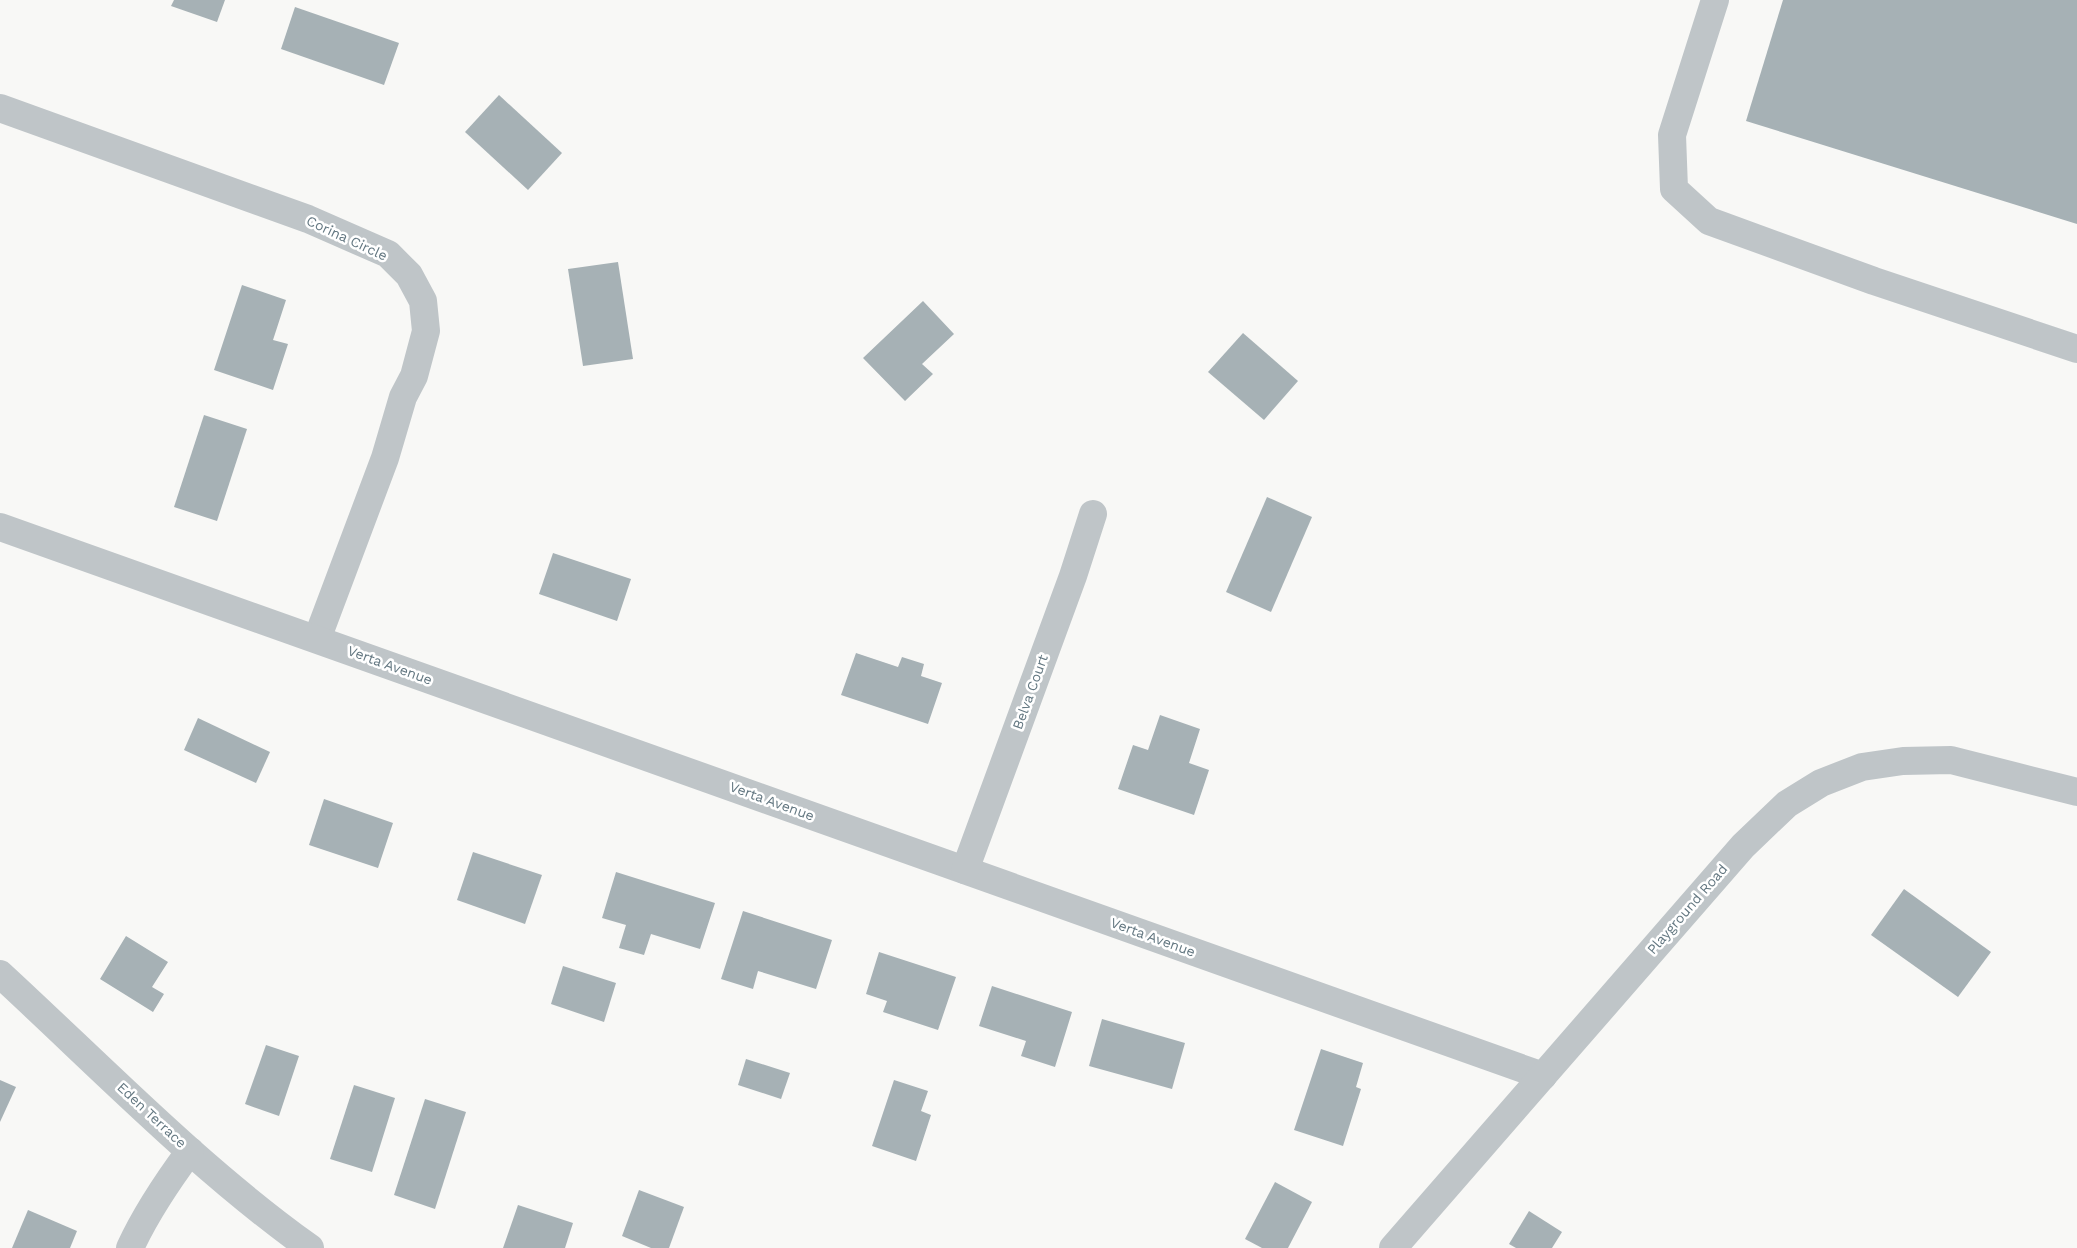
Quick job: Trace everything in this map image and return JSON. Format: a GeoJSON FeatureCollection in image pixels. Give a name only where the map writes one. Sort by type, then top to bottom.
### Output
{"type":"FeatureCollection","features":[{"type":"Feature","properties":{"kind":"street"},"geometry":{"type":"LineString","coordinates":[[1715,0],[1672,135],[1674,189],[1710,221],[1874,281],[2077,348]]}},
{"type":"Feature","properties":{"kind":"street","name":"Corina Circle"},"geometry":{"type":"LineString","coordinates":[[0,108],[308,219],[388,254],[409,275],[423,301],[426,331],[414,376],[403,397],[385,458],[317,640]]}},
{"type":"Feature","properties":{"kind":"street","name":"Belva Court"},"geometry":{"type":"LineString","coordinates":[[965,870],[1073,576],[1092,514]]}},
{"type":"Feature","properties":{"kind":"street","name":"Verta Avenue"},"geometry":{"type":"LineString","coordinates":[[0,526],[1543,1076]]}},
{"type":"Feature","properties":{"kind":"street","name":"Playground Road"},"geometry":{"type":"LineString","coordinates":[[1393,1248],[1742,846],[1787,804],[1821,782],[1862,767],[1903,761],[1951,760],[2077,792]]}},
{"type":"Feature","properties":{"kind":"street","name":"Eden Terrace"},"geometry":{"type":"LineString","coordinates":[[0,974],[190,1151],[272,1221],[310,1248]]}},
{"type":"Feature","properties":{"kind":"street"},"geometry":{"type":"LineString","coordinates":[[130,1248],[143,1220],[190,1151]]}},
{"type":"Feature","properties":{"kind":"building"},"geometry":{"type":"Polygon","coordinates":[[[174,0],[225,0],[217,22],[171,6],[174,0]]]}},
{"type":"Feature","properties":{"kind":"building"},"geometry":{"type":"Polygon","coordinates":[[[1783,0],[2077,0],[2077,224],[1746,121],[1783,0]]]}},
{"type":"Feature","properties":{"kind":"building"},"geometry":{"type":"Polygon","coordinates":[[[295,7],[399,43],[384,85],[281,49],[295,7]]]}},
{"type":"Feature","properties":{"kind":"building"},"geometry":{"type":"Polygon","coordinates":[[[499,95],[562,153],[528,190],[465,132],[499,95]]]}},
{"type":"Feature","properties":{"kind":"building"},"geometry":{"type":"Polygon","coordinates":[[[618,262],[633,359],[583,366],[568,269],[618,262]]]}},
{"type":"Feature","properties":{"kind":"building"},"geometry":{"type":"Polygon","coordinates":[[[242,285],[286,300],[273,340],[288,344],[273,390],[214,370],[242,285]]]}},
{"type":"Feature","properties":{"kind":"building"},"geometry":{"type":"Polygon","coordinates":[[[923,301],[954,334],[922,364],[933,374],[905,401],[863,358],[923,301]]]}},
{"type":"Feature","properties":{"kind":"building"},"geometry":{"type":"Polygon","coordinates":[[[1243,333],[1298,381],[1264,420],[1208,372],[1243,333]]]}},
{"type":"Feature","properties":{"kind":"building"},"geometry":{"type":"Polygon","coordinates":[[[204,415],[247,429],[217,521],[174,507],[204,415]]]}},
{"type":"Feature","properties":{"kind":"building"},"geometry":{"type":"Polygon","coordinates":[[[1267,497],[1312,517],[1271,612],[1226,592],[1267,497]]]}},
{"type":"Feature","properties":{"kind":"building"},"geometry":{"type":"Polygon","coordinates":[[[553,553],[631,579],[617,621],[539,594],[553,553]]]}},
{"type":"Feature","properties":{"kind":"building"},"geometry":{"type":"Polygon","coordinates":[[[856,653],[898,667],[902,657],[924,664],[921,676],[942,683],[928,724],[841,695],[856,653]]]}},
{"type":"Feature","properties":{"kind":"building"},"geometry":{"type":"Polygon","coordinates":[[[1160,715],[1200,729],[1189,763],[1209,770],[1194,815],[1118,789],[1133,745],[1148,750],[1160,715]]]}},
{"type":"Feature","properties":{"kind":"building"},"geometry":{"type":"Polygon","coordinates":[[[198,718],[270,752],[256,783],[184,750],[198,718]]]}},
{"type":"Feature","properties":{"kind":"building"},"geometry":{"type":"Polygon","coordinates":[[[324,799],[393,823],[378,868],[309,845],[324,799]]]}},
{"type":"Feature","properties":{"kind":"building"},"geometry":{"type":"Polygon","coordinates":[[[473,852],[542,875],[525,924],[457,900],[473,852]]]}},
{"type":"Feature","properties":{"kind":"building"},"geometry":{"type":"Polygon","coordinates":[[[616,872],[715,903],[700,949],[651,934],[644,955],[619,948],[626,925],[602,918],[616,872]]]}},
{"type":"Feature","properties":{"kind":"building"},"geometry":{"type":"Polygon","coordinates":[[[1904,889],[1991,952],[1958,997],[1871,935],[1904,889]]]}},
{"type":"Feature","properties":{"kind":"building"},"geometry":{"type":"Polygon","coordinates":[[[743,911],[832,940],[816,989],[758,971],[753,989],[721,979],[743,911]]]}},
{"type":"Feature","properties":{"kind":"building"},"geometry":{"type":"Polygon","coordinates":[[[126,936],[168,962],[152,987],[164,994],[153,1012],[100,979],[126,936]]]}},
{"type":"Feature","properties":{"kind":"building"},"geometry":{"type":"Polygon","coordinates":[[[879,952],[956,977],[938,1030],[883,1012],[887,1001],[866,994],[879,952]]]}},
{"type":"Feature","properties":{"kind":"building"},"geometry":{"type":"Polygon","coordinates":[[[563,966],[616,983],[604,1022],[551,1004],[563,966]]]}},
{"type":"Feature","properties":{"kind":"building"},"geometry":{"type":"Polygon","coordinates":[[[992,986],[1072,1012],[1055,1067],[1021,1056],[1026,1041],[979,1026],[992,986]]]}},
{"type":"Feature","properties":{"kind":"building"},"geometry":{"type":"Polygon","coordinates":[[[1102,1019],[1185,1043],[1172,1089],[1089,1066],[1102,1019]]]}},
{"type":"Feature","properties":{"kind":"building"},"geometry":{"type":"Polygon","coordinates":[[[266,1045],[299,1056],[279,1116],[245,1104],[266,1045]]]}},
{"type":"Feature","properties":{"kind":"building"},"geometry":{"type":"Polygon","coordinates":[[[1321,1049],[1363,1063],[1356,1087],[1361,1089],[1343,1146],[1294,1130],[1321,1049]]]}},
{"type":"Feature","properties":{"kind":"building"},"geometry":{"type":"Polygon","coordinates":[[[746,1059],[790,1073],[781,1099],[738,1085],[746,1059]]]}},
{"type":"Feature","properties":{"kind":"building"},"geometry":{"type":"Polygon","coordinates":[[[0,1080],[16,1087],[0,1122],[0,1080]]]}},
{"type":"Feature","properties":{"kind":"building"},"geometry":{"type":"Polygon","coordinates":[[[894,1080],[928,1091],[921,1111],[931,1115],[916,1161],[872,1146],[894,1080]]]}},
{"type":"Feature","properties":{"kind":"building"},"geometry":{"type":"Polygon","coordinates":[[[354,1085],[395,1098],[372,1172],[330,1159],[354,1085]]]}},
{"type":"Feature","properties":{"kind":"building"},"geometry":{"type":"Polygon","coordinates":[[[425,1099],[466,1112],[435,1209],[394,1195],[425,1099]]]}},
{"type":"Feature","properties":{"kind":"building"},"geometry":{"type":"Polygon","coordinates":[[[1275,1182],[1312,1202],[1288,1248],[1262,1248],[1245,1239],[1275,1182]]]}},
{"type":"Feature","properties":{"kind":"building"},"geometry":{"type":"Polygon","coordinates":[[[639,1190],[684,1207],[669,1248],[651,1248],[622,1236],[639,1190]]]}},
{"type":"Feature","properties":{"kind":"building"},"geometry":{"type":"Polygon","coordinates":[[[518,1205],[573,1223],[565,1248],[503,1248],[518,1205]]]}},
{"type":"Feature","properties":{"kind":"building"},"geometry":{"type":"Polygon","coordinates":[[[28,1210],[77,1231],[70,1248],[12,1248],[28,1210]]]}},
{"type":"Feature","properties":{"kind":"building"},"geometry":{"type":"Polygon","coordinates":[[[1529,1211],[1562,1232],[1552,1248],[1516,1248],[1509,1244],[1529,1211]]]}}]}
